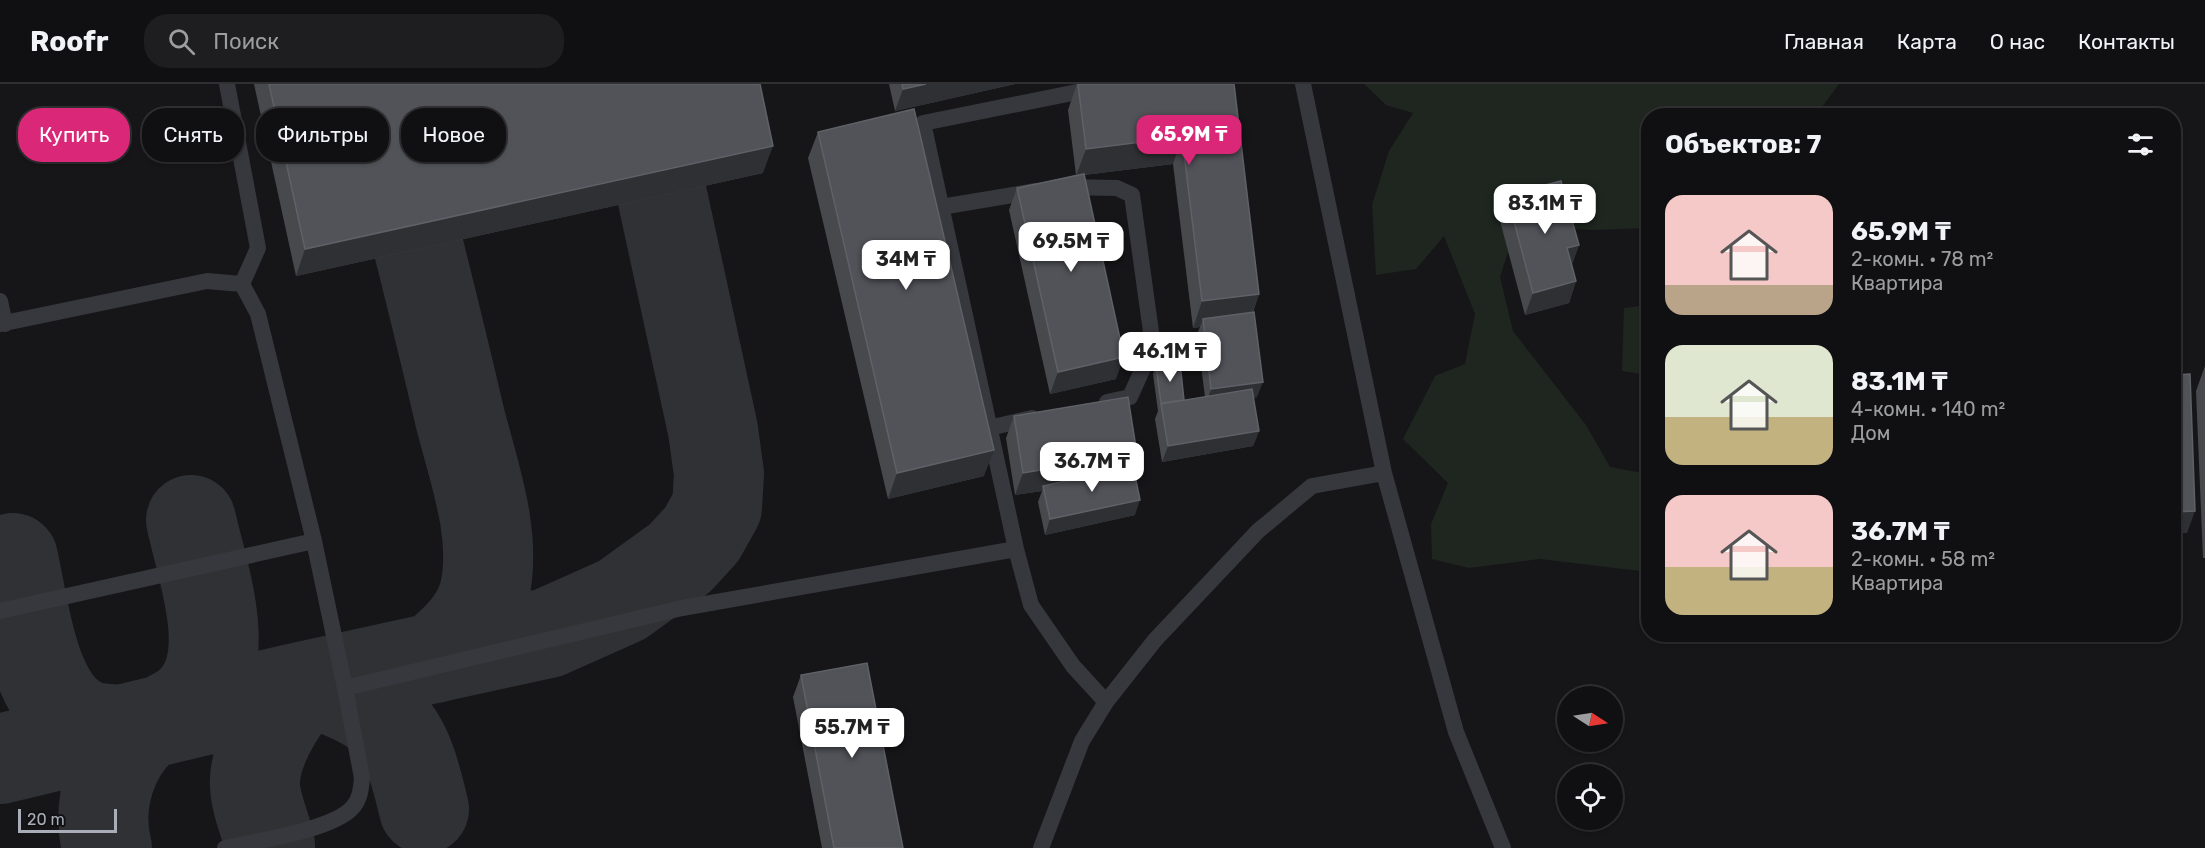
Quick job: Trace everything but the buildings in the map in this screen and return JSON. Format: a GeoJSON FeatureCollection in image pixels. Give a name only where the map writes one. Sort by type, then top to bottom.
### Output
{"type":"FeatureCollection","features":[{"type":"Feature","properties":{"kind":"lane"},"geometry":{"type":"LineString","coordinates":[[227,84],[258,248],[242,284]]}},
{"type":"Feature","properties":{"kind":"lane"},"geometry":{"type":"LineString","coordinates":[[1106,702],[1073,666],[1031,605],[1016,549],[923,123],[1117,84]]}},
{"type":"Feature","properties":{"kind":"lane"},"geometry":{"type":"LineString","coordinates":[[1303,84],[1384,472],[1456,732],[1503,848]]}},
{"type":"Feature","properties":{"kind":"lane"},"geometry":{"type":"LineString","coordinates":[[941,207],[1074,185],[1117,188],[1132,195],[1153,346],[1130,397],[1087,407]]}},
{"type":"Feature","properties":{"kind":"lane"},"geometry":{"type":"LineString","coordinates":[[0,301],[2,324],[207,281],[242,284]]}},
{"type":"Feature","properties":{"kind":"lane"},"geometry":{"type":"LineString","coordinates":[[225,848],[306,830],[342,817],[354,807],[361,793],[362,778],[314,541],[258,314],[242,284]]}},
{"type":"Feature","properties":{"kind":"lane"},"geometry":{"type":"LineString","coordinates":[[989,428],[1043,416]]}},
{"type":"Feature","properties":{"kind":"lane"},"geometry":{"type":"LineString","coordinates":[[1041,848],[1082,741],[1106,702],[1155,640],[1258,531],[1312,486],[1384,472]]}},
{"type":"Feature","properties":{"kind":"lane"},"geometry":{"type":"LineString","coordinates":[[0,611],[314,541]]}},
{"type":"Feature","properties":{"kind":"lane"},"geometry":{"type":"LineString","coordinates":[[345,688],[682,608],[1016,549]]}},
{"type":"Feature","properties":{"kind":"shaded area"},"geometry":{"type":"Polygon","coordinates":[[[1364,84],[1839,84],[1821,108],[1641,108],[1641,228],[1592,230],[1517,224],[1500,277],[1513,331],[1586,425],[1610,467],[1641,473],[1641,571],[1540,559],[1469,568],[1432,559],[1431,524],[1448,483],[1403,439],[1435,376],[1465,364],[1475,314],[1444,236],[1416,269],[1376,275],[1372,205],[1389,151],[1413,113],[1386,105],[1364,84]]]}},
{"type":"Feature","properties":{"kind":"shaded area"},"geometry":{"type":"Polygon","coordinates":[[[1641,306],[1641,374],[1622,371],[1624,308],[1641,306]]]}},
{"type":"Feature","properties":{"kind":"taxiway"},"geometry":{"type":"LineString","coordinates":[[0,759],[292,689],[548,633],[622,600],[680,558],[702,534],[717,507],[719,474],[713,430],[662,195]]}},
{"type":"Feature","properties":{"kind":"taxiway"},"geometry":{"type":"LineString","coordinates":[[419,249],[477,483],[488,550],[488,572],[484,594],[476,613],[458,637],[435,658]]}},
{"type":"Feature","properties":{"kind":"taxiway"},"geometry":{"type":"LineString","coordinates":[[162,720],[193,700],[205,682],[212,661],[214,638],[212,613],[191,520]]}},
{"type":"Feature","properties":{"kind":"taxiway"},"geometry":{"type":"LineString","coordinates":[[13,558],[33,650],[52,694],[65,711],[82,723],[99,728],[128,730]]}},
{"type":"Feature","properties":{"kind":"taxiway"},"geometry":{"type":"LineString","coordinates":[[320,685],[366,706],[382,716],[394,729],[411,762],[424,809]]}},
{"type":"Feature","properties":{"kind":"taxiway"},"geometry":{"type":"LineString","coordinates":[[270,845],[257,801],[255,786],[258,760],[277,720],[302,688]]}},
{"type":"Feature","properties":{"kind":"taxiway"},"geometry":{"type":"LineString","coordinates":[[107,848],[104,814],[109,780],[124,749],[147,724]]}}]}
